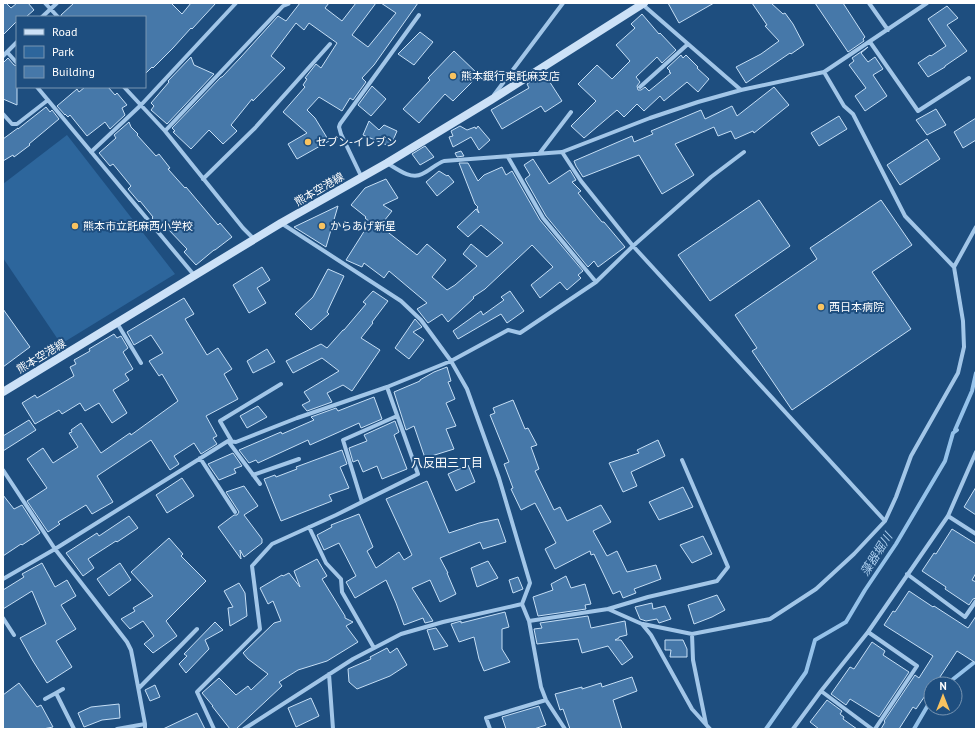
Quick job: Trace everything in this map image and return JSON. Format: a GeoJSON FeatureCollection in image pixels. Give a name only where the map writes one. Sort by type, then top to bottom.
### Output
{"type":"FeatureCollection","features":[{"type":"Feature","properties":{"kind":"main road","name":"熊本空港線"},"geometry":{"type":"LineString","coordinates":[[3,392],[281,223],[362,178],[491,100],[642,3]]}},
{"type":"Feature","properties":{"kind":"street"},"geometry":{"type":"LineString","coordinates":[[45,3],[57,16]]}},
{"type":"Feature","properties":{"kind":"street"},"geometry":{"type":"LineString","coordinates":[[43,16],[57,3]]}},
{"type":"Feature","properties":{"kind":"street"},"geometry":{"type":"LineString","coordinates":[[91,152],[141,105],[236,3]]}},
{"type":"Feature","properties":{"kind":"street"},"geometry":{"type":"LineString","coordinates":[[165,131],[281,4],[289,3]]}},
{"type":"Feature","properties":{"kind":"street"},"geometry":{"type":"LineString","coordinates":[[491,100],[563,3]]}},
{"type":"Feature","properties":{"kind":"street"},"geometry":{"type":"LineString","coordinates":[[642,3],[741,90]]}},
{"type":"Feature","properties":{"kind":"street"},"geometry":{"type":"LineString","coordinates":[[869,3],[888,30]]}},
{"type":"Feature","properties":{"kind":"street"},"geometry":{"type":"LineString","coordinates":[[387,163],[405,173],[417,176],[444,161],[562,152],[650,118],[698,102],[741,90],[824,72],[927,3]]}},
{"type":"Feature","properties":{"kind":"street"},"geometry":{"type":"LineString","coordinates":[[362,178],[341,134],[339,127],[340,124],[419,16]]}},
{"type":"Feature","properties":{"kind":"street"},"geometry":{"type":"LineString","coordinates":[[870,42],[918,111],[969,78]]}},
{"type":"Feature","properties":{"kind":"street"},"geometry":{"type":"LineString","coordinates":[[3,56],[16,43]]}},
{"type":"Feature","properties":{"kind":"street"},"geometry":{"type":"LineString","coordinates":[[203,179],[255,128],[330,44]]}},
{"type":"Feature","properties":{"kind":"street"},"geometry":{"type":"LineString","coordinates":[[640,87],[688,44]]}},
{"type":"Feature","properties":{"kind":"street"},"geometry":{"type":"LineString","coordinates":[[8,52],[16,62]]}},
{"type":"Feature","properties":{"kind":"street"},"geometry":{"type":"LineString","coordinates":[[608,609],[642,624],[692,634],[770,619],[816,589],[854,554],[885,521],[896,497],[911,456],[958,373],[964,347],[963,321],[954,267],[905,216],[853,114],[844,106],[824,72]]}},
{"type":"Feature","properties":{"kind":"street"},"geometry":{"type":"LineString","coordinates":[[38,88],[195,276]]}},
{"type":"Feature","properties":{"kind":"street"},"geometry":{"type":"LineString","coordinates":[[125,88],[165,131],[243,228],[255,240]]}},
{"type":"Feature","properties":{"kind":"street"},"geometry":{"type":"LineString","coordinates":[[3,114],[12,124],[17,124],[48,100]]}},
{"type":"Feature","properties":{"kind":"street"},"geometry":{"type":"LineString","coordinates":[[539,154],[571,112]]}},
{"type":"Feature","properties":{"kind":"street"},"geometry":{"type":"LineString","coordinates":[[562,152],[581,181],[633,246],[885,521]]}},
{"type":"Feature","properties":{"kind":"street"},"geometry":{"type":"LineString","coordinates":[[3,579],[55,549],[229,440],[236,442],[296,418],[387,387],[451,360],[508,330],[520,333],[596,282],[633,246],[711,177],[744,152]]}},
{"type":"Feature","properties":{"kind":"street"},"geometry":{"type":"LineString","coordinates":[[508,157],[544,218],[596,282]]}},
{"type":"Feature","properties":{"kind":"street"},"geometry":{"type":"LineString","coordinates":[[281,223],[401,301],[421,320],[451,360],[467,389],[499,478],[530,583],[522,604],[529,621],[541,687],[546,700],[565,729]]}},
{"type":"Feature","properties":{"kind":"street"},"geometry":{"type":"LineString","coordinates":[[954,267],[976,227]]}},
{"type":"Feature","properties":{"kind":"street"},"geometry":{"type":"LineString","coordinates":[[117,323],[142,363]]}},
{"type":"Feature","properties":{"kind":"street"},"geometry":{"type":"LineString","coordinates":[[260,484],[229,440],[220,421],[281,384]]}},
{"type":"Feature","properties":{"kind":"street"},"geometry":{"type":"LineString","coordinates":[[214,729],[197,692],[260,629],[252,566],[272,544],[418,474],[387,387]]}},
{"type":"Feature","properties":{"kind":"street"},"geometry":{"type":"LineString","coordinates":[[362,502],[343,440],[397,416]]}},
{"type":"Feature","properties":{"kind":"street"},"geometry":{"type":"LineString","coordinates":[[793,729],[868,632],[948,516],[976,452]]}},
{"type":"Feature","properties":{"kind":"street"},"geometry":{"type":"LineString","coordinates":[[200,458],[236,512]]}},
{"type":"Feature","properties":{"kind":"street"},"geometry":{"type":"LineString","coordinates":[[253,475],[299,459]]}},
{"type":"Feature","properties":{"kind":"street"},"geometry":{"type":"LineString","coordinates":[[529,621],[608,609],[648,597],[717,581],[728,567],[682,460]]}},
{"type":"Feature","properties":{"kind":"street"},"geometry":{"type":"LineString","coordinates":[[3,470],[55,549],[127,642],[131,650],[145,727],[117,729]]}},
{"type":"Feature","properties":{"kind":"street"},"geometry":{"type":"LineString","coordinates":[[948,516],[976,534]]}},
{"type":"Feature","properties":{"kind":"street"},"geometry":{"type":"LineString","coordinates":[[309,527],[326,564],[341,579],[342,592],[374,648]]}},
{"type":"Feature","properties":{"kind":"street"},"geometry":{"type":"LineString","coordinates":[[907,574],[966,617],[976,601]]}},
{"type":"Feature","properties":{"kind":"street"},"geometry":{"type":"LineString","coordinates":[[244,729],[329,674],[401,634],[443,622],[522,604]]}},
{"type":"Feature","properties":{"kind":"street"},"geometry":{"type":"LineString","coordinates":[[3,618],[14,635]]}},
{"type":"Feature","properties":{"kind":"street"},"geometry":{"type":"LineString","coordinates":[[642,624],[651,635],[692,709],[710,729]]}},
{"type":"Feature","properties":{"kind":"street"},"geometry":{"type":"LineString","coordinates":[[139,688],[197,629]]}},
{"type":"Feature","properties":{"kind":"street"},"geometry":{"type":"LineString","coordinates":[[868,632],[917,666],[875,729]]}},
{"type":"Feature","properties":{"kind":"street"},"geometry":{"type":"LineString","coordinates":[[692,634],[693,660],[706,725]]}},
{"type":"Feature","properties":{"kind":"street"},"geometry":{"type":"LineString","coordinates":[[329,674],[333,729]]}},
{"type":"Feature","properties":{"kind":"street"},"geometry":{"type":"LineString","coordinates":[[45,699],[63,689]]}},
{"type":"Feature","properties":{"kind":"street"},"geometry":{"type":"LineString","coordinates":[[821,691],[872,729]]}},
{"type":"Feature","properties":{"kind":"street"},"geometry":{"type":"LineString","coordinates":[[56,693],[74,729]]}},
{"type":"Feature","properties":{"kind":"street"},"geometry":{"type":"LineString","coordinates":[[490,729],[486,718],[546,700]]}},
{"type":"Feature","properties":{"kind":"green space","name":"熊本市立託麻西小学校"},"geometry":{"type":"Polygon","coordinates":[[[67,135],[175,274],[61,344],[3,258],[3,184],[67,135]]]}},
{"type":"Feature","properties":{"kind":"building"},"geometry":{"type":"Polygon","coordinates":[[[3,3],[6,3],[11,8],[17,3],[28,3],[34,10],[27,16],[16,16],[16,22],[3,35],[3,3]]]}},
{"type":"Feature","properties":{"kind":"building"},"geometry":{"type":"Polygon","coordinates":[[[74,3],[171,3],[182,14],[191,3],[216,3],[153,68],[152,67],[146,73],[146,16],[61,15],[74,3]]]}},
{"type":"Feature","properties":{"kind":"building"},"geometry":{"type":"Polygon","coordinates":[[[300,3],[329,3],[325,8],[342,21],[356,3],[376,3],[352,35],[368,47],[396,13],[381,3],[418,3],[374,65],[362,78],[366,82],[353,100],[350,98],[342,111],[319,97],[307,110],[315,118],[329,141],[297,159],[288,144],[307,133],[283,112],[305,87],[303,85],[307,79],[305,78],[316,64],[321,68],[337,43],[309,23],[304,30],[296,23],[271,56],[285,68],[253,101],[252,99],[231,125],[237,131],[223,144],[209,130],[191,149],[173,132],[175,131],[172,128],[241,57],[278,16],[286,21],[300,3]]]}},
{"type":"Feature","properties":{"kind":"building"},"geometry":{"type":"Polygon","coordinates":[[[668,3],[714,3],[679,23],[668,3]]]}},
{"type":"Feature","properties":{"kind":"building"},"geometry":{"type":"Polygon","coordinates":[[[752,3],[771,3],[783,14],[785,13],[793,24],[804,45],[746,83],[736,67],[761,54],[779,41],[765,26],[767,25],[752,3]]]}},
{"type":"Feature","properties":{"kind":"building"},"geometry":{"type":"Polygon","coordinates":[[[815,3],[843,3],[865,37],[863,39],[864,41],[848,52],[815,3]]]}},
{"type":"Feature","properties":{"kind":"building"},"geometry":{"type":"Polygon","coordinates":[[[947,6],[958,18],[947,25],[967,51],[928,77],[918,63],[946,46],[928,19],[947,6]]]}},
{"type":"Feature","properties":{"kind":"building"},"geometry":{"type":"Polygon","coordinates":[[[642,14],[659,34],[660,33],[676,50],[662,63],[657,57],[636,77],[640,82],[637,86],[638,90],[645,87],[649,91],[671,73],[667,68],[681,55],[683,58],[686,55],[709,79],[698,92],[687,82],[664,101],[660,96],[644,111],[637,104],[624,117],[617,110],[584,138],[571,126],[596,101],[578,84],[597,65],[612,79],[630,61],[616,45],[635,28],[631,24],[642,14]]]}},
{"type":"Feature","properties":{"kind":"building"},"geometry":{"type":"Polygon","coordinates":[[[420,32],[433,42],[414,65],[398,54],[420,32]]]}},
{"type":"Feature","properties":{"kind":"building"},"geometry":{"type":"Polygon","coordinates":[[[868,47],[861,53],[868,62],[875,57],[883,69],[873,75],[887,96],[865,111],[855,96],[866,88],[849,65],[854,61],[852,58],[868,47]]]}},
{"type":"Feature","properties":{"kind":"building","name":"熊本銀行東託麻支店"},"geometry":{"type":"Polygon","coordinates":[[[454,51],[479,75],[453,101],[445,94],[419,123],[403,109],[430,80],[428,78],[454,51]]]}},
{"type":"Feature","properties":{"kind":"building"},"geometry":{"type":"Polygon","coordinates":[[[191,57],[194,65],[214,74],[167,124],[151,110],[154,106],[151,103],[169,82],[168,81],[191,57]]]}},
{"type":"Feature","properties":{"kind":"building"},"geometry":{"type":"Polygon","coordinates":[[[8,58],[16,66],[17,105],[3,99],[3,63],[8,58]]]}},
{"type":"Feature","properties":{"kind":"building"},"geometry":{"type":"Polygon","coordinates":[[[544,73],[562,101],[545,112],[541,106],[502,129],[491,110],[529,88],[527,84],[544,73]]]}},
{"type":"Feature","properties":{"kind":"building"},"geometry":{"type":"Polygon","coordinates":[[[372,86],[386,99],[371,116],[358,105],[372,86]]]}},
{"type":"Feature","properties":{"kind":"building"},"geometry":{"type":"Polygon","coordinates":[[[774,87],[789,105],[754,133],[753,131],[735,139],[731,131],[718,136],[714,127],[675,144],[694,175],[662,194],[639,155],[583,177],[574,161],[632,136],[634,142],[653,134],[651,131],[701,110],[705,119],[732,106],[737,116],[774,87]]]}},
{"type":"Feature","properties":{"kind":"building"},"geometry":{"type":"Polygon","coordinates":[[[84,88],[109,88],[115,95],[117,93],[127,105],[122,108],[125,115],[110,129],[105,122],[87,136],[70,115],[68,117],[65,115],[57,106],[77,89],[79,92],[84,88]]]}},
{"type":"Feature","properties":{"kind":"building"},"geometry":{"type":"Polygon","coordinates":[[[46,107],[50,112],[52,110],[59,119],[14,157],[13,155],[3,161],[3,139],[46,107]]]}},
{"type":"Feature","properties":{"kind":"building"},"geometry":{"type":"Polygon","coordinates":[[[936,109],[946,125],[927,135],[916,120],[936,109]]]}},
{"type":"Feature","properties":{"kind":"building"},"geometry":{"type":"Polygon","coordinates":[[[839,116],[847,129],[819,146],[811,133],[839,116]]]}},
{"type":"Feature","properties":{"kind":"building"},"geometry":{"type":"Polygon","coordinates":[[[976,118],[976,140],[963,148],[954,132],[976,118]]]}},
{"type":"Feature","properties":{"kind":"building"},"geometry":{"type":"Polygon","coordinates":[[[369,121],[379,130],[384,125],[397,131],[391,145],[387,145],[363,135],[369,121]]]}},
{"type":"Feature","properties":{"kind":"building"},"geometry":{"type":"Polygon","coordinates":[[[129,122],[131,127],[138,134],[137,135],[156,156],[159,154],[170,168],[168,169],[185,188],[186,187],[218,225],[220,223],[232,237],[196,265],[184,252],[187,249],[168,229],[166,232],[152,218],[153,217],[140,201],[139,202],[128,189],[131,186],[113,164],[110,166],[99,153],[116,138],[114,135],[129,122]]]}},
{"type":"Feature","properties":{"kind":"building"},"geometry":{"type":"Polygon","coordinates":[[[460,126],[467,130],[475,127],[476,129],[478,126],[490,140],[479,150],[471,137],[453,147],[449,137],[453,136],[451,131],[460,126]]]}},
{"type":"Feature","properties":{"kind":"building"},"geometry":{"type":"Polygon","coordinates":[[[927,139],[940,159],[900,185],[887,165],[927,139]]]}},
{"type":"Feature","properties":{"kind":"building"},"geometry":{"type":"Polygon","coordinates":[[[425,146],[434,157],[420,165],[412,154],[425,146]]]}},
{"type":"Feature","properties":{"kind":"building"},"geometry":{"type":"Polygon","coordinates":[[[461,151],[464,156],[457,157],[455,153],[461,151]]]}},
{"type":"Feature","properties":{"kind":"building"},"geometry":{"type":"Polygon","coordinates":[[[533,159],[549,184],[570,170],[576,180],[572,182],[581,191],[578,193],[625,247],[598,267],[594,261],[588,267],[546,216],[525,179],[530,175],[524,165],[533,159]]]}},
{"type":"Feature","properties":{"kind":"building"},"geometry":{"type":"Polygon","coordinates":[[[459,163],[468,163],[478,181],[484,175],[502,167],[506,175],[512,171],[540,220],[583,271],[578,275],[581,278],[567,290],[560,282],[540,298],[531,285],[553,267],[532,245],[485,289],[473,297],[474,298],[448,322],[442,314],[428,323],[417,309],[427,303],[389,271],[384,278],[364,263],[362,267],[346,260],[370,222],[351,205],[365,188],[386,179],[398,198],[383,205],[392,211],[380,226],[417,255],[427,244],[446,260],[432,277],[447,290],[455,285],[477,266],[463,254],[471,244],[487,257],[503,243],[481,225],[468,237],[457,227],[476,209],[479,213],[478,207],[475,204],[459,163]]]}},
{"type":"Feature","properties":{"kind":"building"},"geometry":{"type":"Polygon","coordinates":[[[439,171],[447,176],[448,175],[454,182],[437,196],[426,182],[439,171]]]}},
{"type":"Feature","properties":{"kind":"building"},"geometry":{"type":"Polygon","coordinates":[[[759,200],[790,246],[710,301],[678,255],[759,200]]]}},
{"type":"Feature","properties":{"kind":"building","name":"西日本病院"},"geometry":{"type":"Polygon","coordinates":[[[881,200],[912,245],[872,272],[911,329],[792,410],[752,351],[757,348],[735,315],[817,259],[810,248],[881,200]]]}},
{"type":"Feature","properties":{"kind":"building"},"geometry":{"type":"Polygon","coordinates":[[[338,206],[326,247],[294,227],[338,206]]]}},
{"type":"Feature","properties":{"kind":"building"},"geometry":{"type":"Polygon","coordinates":[[[262,267],[270,280],[257,288],[266,303],[249,313],[233,285],[262,267]]]}},
{"type":"Feature","properties":{"kind":"building"},"geometry":{"type":"Polygon","coordinates":[[[328,269],[344,276],[327,312],[329,314],[311,330],[295,314],[313,297],[328,269]]]}},
{"type":"Feature","properties":{"kind":"building"},"geometry":{"type":"Polygon","coordinates":[[[373,291],[388,301],[361,338],[380,350],[352,391],[343,385],[327,393],[332,402],[307,411],[302,405],[310,401],[304,392],[339,371],[322,358],[293,373],[286,361],[321,344],[327,348],[366,304],[363,302],[373,291]]]}},
{"type":"Feature","properties":{"kind":"building"},"geometry":{"type":"Polygon","coordinates":[[[510,291],[524,311],[507,323],[501,314],[458,339],[453,331],[481,311],[483,315],[504,300],[501,297],[510,291]]]}},
{"type":"Feature","properties":{"kind":"building"},"geometry":{"type":"Polygon","coordinates":[[[184,298],[194,314],[185,319],[207,355],[218,348],[232,369],[224,374],[238,399],[206,416],[217,436],[213,438],[217,444],[201,454],[194,443],[174,456],[179,464],[170,470],[151,440],[97,476],[113,502],[92,514],[86,505],[58,522],[60,524],[48,532],[27,501],[47,488],[27,459],[43,448],[53,463],[78,447],[69,433],[81,423],[101,453],[130,433],[131,435],[178,401],[162,374],[159,376],[149,361],[163,353],[151,335],[134,345],[127,332],[184,298]]]}},
{"type":"Feature","properties":{"kind":"building"},"geometry":{"type":"Polygon","coordinates":[[[3,309],[30,347],[3,367],[3,309]]]}},
{"type":"Feature","properties":{"kind":"building"},"geometry":{"type":"Polygon","coordinates":[[[415,319],[422,327],[413,332],[424,340],[409,359],[395,348],[415,319]]]}},
{"type":"Feature","properties":{"kind":"building"},"geometry":{"type":"Polygon","coordinates":[[[114,334],[117,338],[121,336],[128,348],[123,352],[133,369],[125,374],[129,380],[113,390],[127,413],[112,423],[99,403],[85,411],[80,403],[62,414],[59,410],[35,424],[22,403],[35,395],[37,398],[74,376],[70,367],[76,364],[74,360],[114,334]]]}},
{"type":"Feature","properties":{"kind":"building"},"geometry":{"type":"Polygon","coordinates":[[[267,349],[275,362],[253,373],[247,361],[267,349]]]}},
{"type":"Feature","properties":{"kind":"building"},"geometry":{"type":"Polygon","coordinates":[[[447,367],[451,381],[448,382],[455,399],[446,403],[456,426],[446,429],[454,449],[425,458],[414,426],[406,430],[394,392],[447,367]]]}},
{"type":"Feature","properties":{"kind":"building"},"geometry":{"type":"Polygon","coordinates":[[[374,397],[382,419],[361,428],[359,423],[310,445],[308,440],[258,463],[256,460],[249,463],[239,450],[314,420],[311,417],[336,408],[338,411],[374,397]]]}},
{"type":"Feature","properties":{"kind":"building"},"geometry":{"type":"Polygon","coordinates":[[[513,400],[525,429],[528,428],[537,445],[531,447],[539,469],[535,471],[554,510],[560,507],[567,521],[601,505],[611,522],[593,531],[607,556],[617,551],[627,572],[656,565],[661,579],[634,589],[636,593],[623,598],[620,591],[613,594],[594,554],[591,555],[590,551],[555,569],[545,549],[556,543],[535,503],[521,510],[511,489],[513,488],[504,464],[509,462],[490,415],[495,413],[493,408],[513,400]]]}},
{"type":"Feature","properties":{"kind":"building"},"geometry":{"type":"Polygon","coordinates":[[[258,406],[267,417],[247,428],[240,416],[258,406]]]}},
{"type":"Feature","properties":{"kind":"building"},"geometry":{"type":"Polygon","coordinates":[[[29,420],[36,430],[3,451],[3,436],[29,420]]]}},
{"type":"Feature","properties":{"kind":"building"},"geometry":{"type":"Polygon","coordinates":[[[395,421],[399,432],[394,435],[407,469],[382,479],[377,466],[363,472],[358,460],[353,462],[349,448],[367,441],[364,435],[395,421]]]}},
{"type":"Feature","properties":{"kind":"building"},"geometry":{"type":"Polygon","coordinates":[[[658,440],[665,456],[631,472],[637,486],[623,492],[609,463],[639,453],[637,450],[658,440]]]}},
{"type":"Feature","properties":{"kind":"building"},"geometry":{"type":"Polygon","coordinates":[[[342,450],[347,464],[340,467],[349,488],[329,495],[332,501],[281,521],[264,479],[275,475],[276,477],[297,469],[296,467],[342,450]]]}},
{"type":"Feature","properties":{"kind":"building"},"geometry":{"type":"Polygon","coordinates":[[[233,453],[242,466],[234,469],[236,473],[219,480],[208,464],[233,453]]]}},
{"type":"Feature","properties":{"kind":"building"},"geometry":{"type":"Polygon","coordinates":[[[468,465],[475,482],[456,491],[448,474],[468,465]]]}},
{"type":"Feature","properties":{"kind":"building"},"geometry":{"type":"Polygon","coordinates":[[[182,478],[194,496],[167,513],[156,495],[182,478]]]}},
{"type":"Feature","properties":{"kind":"building"},"geometry":{"type":"Polygon","coordinates":[[[427,481],[449,533],[479,523],[498,519],[506,542],[483,549],[480,542],[440,558],[448,573],[456,594],[440,602],[430,580],[412,588],[433,621],[425,623],[423,618],[404,625],[386,580],[355,598],[346,582],[356,576],[339,543],[324,550],[317,535],[332,527],[331,525],[359,514],[373,547],[367,551],[376,568],[399,552],[404,560],[412,555],[386,499],[427,481]]]}},
{"type":"Feature","properties":{"kind":"building"},"geometry":{"type":"Polygon","coordinates":[[[244,486],[258,506],[244,515],[262,539],[262,543],[244,557],[240,550],[241,559],[218,527],[234,515],[237,515],[239,512],[226,492],[244,486]]]}},
{"type":"Feature","properties":{"kind":"building"},"geometry":{"type":"Polygon","coordinates":[[[683,487],[693,507],[659,520],[649,502],[683,487]]]}},
{"type":"Feature","properties":{"kind":"building"},"geometry":{"type":"Polygon","coordinates":[[[976,487],[976,515],[964,507],[976,487]]]}},
{"type":"Feature","properties":{"kind":"building"},"geometry":{"type":"Polygon","coordinates":[[[3,495],[14,509],[22,505],[40,533],[3,556],[3,495]]]}},
{"type":"Feature","properties":{"kind":"building"},"geometry":{"type":"Polygon","coordinates":[[[129,516],[138,528],[88,559],[94,568],[83,576],[66,553],[97,533],[99,536],[129,516]]]}},
{"type":"Feature","properties":{"kind":"building"},"geometry":{"type":"Polygon","coordinates":[[[952,529],[976,544],[976,573],[972,580],[976,582],[976,598],[973,599],[969,605],[922,571],[934,553],[936,554],[952,529]]]}},
{"type":"Feature","properties":{"kind":"building"},"geometry":{"type":"Polygon","coordinates":[[[703,536],[712,554],[692,563],[680,545],[703,536]]]}},
{"type":"Feature","properties":{"kind":"building"},"geometry":{"type":"Polygon","coordinates":[[[169,538],[183,554],[181,556],[206,581],[166,621],[177,636],[153,653],[144,644],[154,636],[143,621],[130,629],[121,619],[135,611],[133,608],[153,596],[131,572],[169,538]]]}},
{"type":"Feature","properties":{"kind":"building"},"geometry":{"type":"Polygon","coordinates":[[[317,559],[327,576],[322,579],[345,618],[353,622],[346,626],[358,642],[327,661],[298,670],[279,682],[282,686],[236,729],[230,729],[202,693],[219,678],[236,695],[248,686],[251,690],[268,674],[248,659],[243,653],[274,623],[281,621],[273,601],[268,604],[260,588],[282,575],[283,576],[289,573],[300,587],[294,571],[317,559]]]}},
{"type":"Feature","properties":{"kind":"building"},"geometry":{"type":"Polygon","coordinates":[[[488,561],[498,578],[477,587],[471,568],[488,561]]]}},
{"type":"Feature","properties":{"kind":"building"},"geometry":{"type":"Polygon","coordinates":[[[42,563],[55,587],[67,580],[76,596],[61,605],[76,629],[56,641],[72,667],[47,683],[20,638],[46,624],[32,591],[3,609],[3,590],[24,577],[22,574],[42,563]]]}},
{"type":"Feature","properties":{"kind":"building"},"geometry":{"type":"Polygon","coordinates":[[[120,563],[131,580],[109,596],[97,579],[120,563]]]}},
{"type":"Feature","properties":{"kind":"building"},"geometry":{"type":"Polygon","coordinates":[[[566,576],[571,588],[585,584],[591,604],[585,605],[586,609],[538,616],[533,597],[553,590],[551,584],[566,576]]]}},
{"type":"Feature","properties":{"kind":"building"},"geometry":{"type":"Polygon","coordinates":[[[518,577],[523,589],[513,593],[509,580],[518,577]]]}},
{"type":"Feature","properties":{"kind":"building"},"geometry":{"type":"Polygon","coordinates":[[[239,583],[245,593],[247,616],[230,626],[228,608],[233,607],[224,591],[239,583]]]}},
{"type":"Feature","properties":{"kind":"building"},"geometry":{"type":"Polygon","coordinates":[[[909,591],[968,628],[976,616],[976,663],[957,651],[941,676],[923,676],[923,699],[916,709],[913,707],[899,729],[881,729],[885,722],[884,721],[915,675],[919,678],[933,656],[884,625],[893,611],[895,612],[909,591]]]}},
{"type":"Feature","properties":{"kind":"building"},"geometry":{"type":"Polygon","coordinates":[[[717,595],[725,610],[694,624],[688,605],[717,595]]]}},
{"type":"Feature","properties":{"kind":"building"},"geometry":{"type":"Polygon","coordinates":[[[652,603],[653,609],[665,606],[671,619],[659,623],[657,619],[646,621],[640,619],[635,607],[652,603]]]}},
{"type":"Feature","properties":{"kind":"building"},"geometry":{"type":"Polygon","coordinates":[[[505,612],[509,627],[502,629],[502,649],[510,662],[484,671],[479,659],[474,637],[459,642],[451,624],[505,612]]]}},
{"type":"Feature","properties":{"kind":"building"},"geometry":{"type":"Polygon","coordinates":[[[588,616],[591,628],[625,621],[627,635],[619,637],[615,640],[621,640],[633,657],[622,665],[608,646],[582,653],[578,639],[537,644],[534,629],[542,628],[540,623],[588,616]]]}},
{"type":"Feature","properties":{"kind":"building"},"geometry":{"type":"Polygon","coordinates":[[[215,622],[223,630],[205,640],[209,649],[186,673],[179,664],[187,656],[184,654],[215,622]]]}},
{"type":"Feature","properties":{"kind":"building"},"geometry":{"type":"Polygon","coordinates":[[[436,628],[448,646],[434,650],[427,630],[436,628]]]}},
{"type":"Feature","properties":{"kind":"building"},"geometry":{"type":"Polygon","coordinates":[[[665,640],[683,640],[687,649],[687,657],[670,657],[671,650],[665,650],[665,640]]]}},
{"type":"Feature","properties":{"kind":"building"},"geometry":{"type":"Polygon","coordinates":[[[872,642],[885,651],[883,655],[909,672],[879,717],[850,699],[846,705],[831,694],[850,667],[854,669],[872,642]]]}},
{"type":"Feature","properties":{"kind":"building"},"geometry":{"type":"Polygon","coordinates":[[[387,648],[390,653],[397,648],[407,665],[390,676],[357,689],[349,682],[348,669],[371,659],[370,657],[387,648]]]}},
{"type":"Feature","properties":{"kind":"building"},"geometry":{"type":"Polygon","coordinates":[[[632,677],[637,691],[613,700],[622,729],[570,729],[563,709],[560,710],[555,694],[582,687],[582,689],[601,683],[602,687],[632,677]]]}},
{"type":"Feature","properties":{"kind":"building"},"geometry":{"type":"Polygon","coordinates":[[[19,683],[37,707],[41,705],[53,727],[43,729],[3,729],[3,695],[19,683]]]}},
{"type":"Feature","properties":{"kind":"building"},"geometry":{"type":"Polygon","coordinates":[[[155,685],[160,697],[150,701],[145,690],[155,685]]]}},
{"type":"Feature","properties":{"kind":"building"},"geometry":{"type":"Polygon","coordinates":[[[311,698],[319,716],[296,727],[288,708],[311,698]]]}},
{"type":"Feature","properties":{"kind":"building"},"geometry":{"type":"Polygon","coordinates":[[[827,700],[842,711],[840,714],[844,717],[843,719],[857,729],[819,729],[810,722],[827,700]]]}},
{"type":"Feature","properties":{"kind":"building"},"geometry":{"type":"Polygon","coordinates":[[[119,704],[120,718],[102,720],[84,727],[78,713],[91,707],[119,704]]]}},
{"type":"Feature","properties":{"kind":"building"},"geometry":{"type":"Polygon","coordinates":[[[539,706],[546,725],[534,729],[506,729],[502,717],[539,706]]]}},
{"type":"Feature","properties":{"kind":"building"},"geometry":{"type":"Polygon","coordinates":[[[197,713],[205,729],[163,729],[197,713]]]}},
{"type":"Feature","properties":{"kind":"waterway","name":"藻器堀川"},"geometry":{"type":"LineString","coordinates":[[766,729],[806,672],[815,640],[846,622],[865,590],[896,544],[945,461],[953,433],[957,430],[955,430],[972,391],[976,373]]}},
{"type":"Feature","properties":{"kind":"waterway"},"geometry":{"type":"LineString","coordinates":[[957,676],[976,661]]}},
{"type":"Feature","properties":{"kind":"waterway"},"geometry":{"type":"LineString","coordinates":[[914,729],[923,714]]}},
{"type":"Feature","properties":{"kind":"place","name":"熊本銀行東託麻支店"},"geometry":{"type":"Point","coordinates":[453,76]}},
{"type":"Feature","properties":{"kind":"place","name":"セブン-イレブン"},"geometry":{"type":"Point","coordinates":[308,142]}},
{"type":"Feature","properties":{"kind":"place","name":"熊本市立託麻西小学校"},"geometry":{"type":"Point","coordinates":[75,226]}},
{"type":"Feature","properties":{"kind":"place","name":"からあげ新星"},"geometry":{"type":"Point","coordinates":[322,226]}},
{"type":"Feature","properties":{"kind":"place","name":"西日本病院"},"geometry":{"type":"Point","coordinates":[821,307]}},
{"type":"Feature","properties":{"kind":"district","name":"八反田三丁目"},"geometry":{"type":"Point","coordinates":[447,462]}}]}
